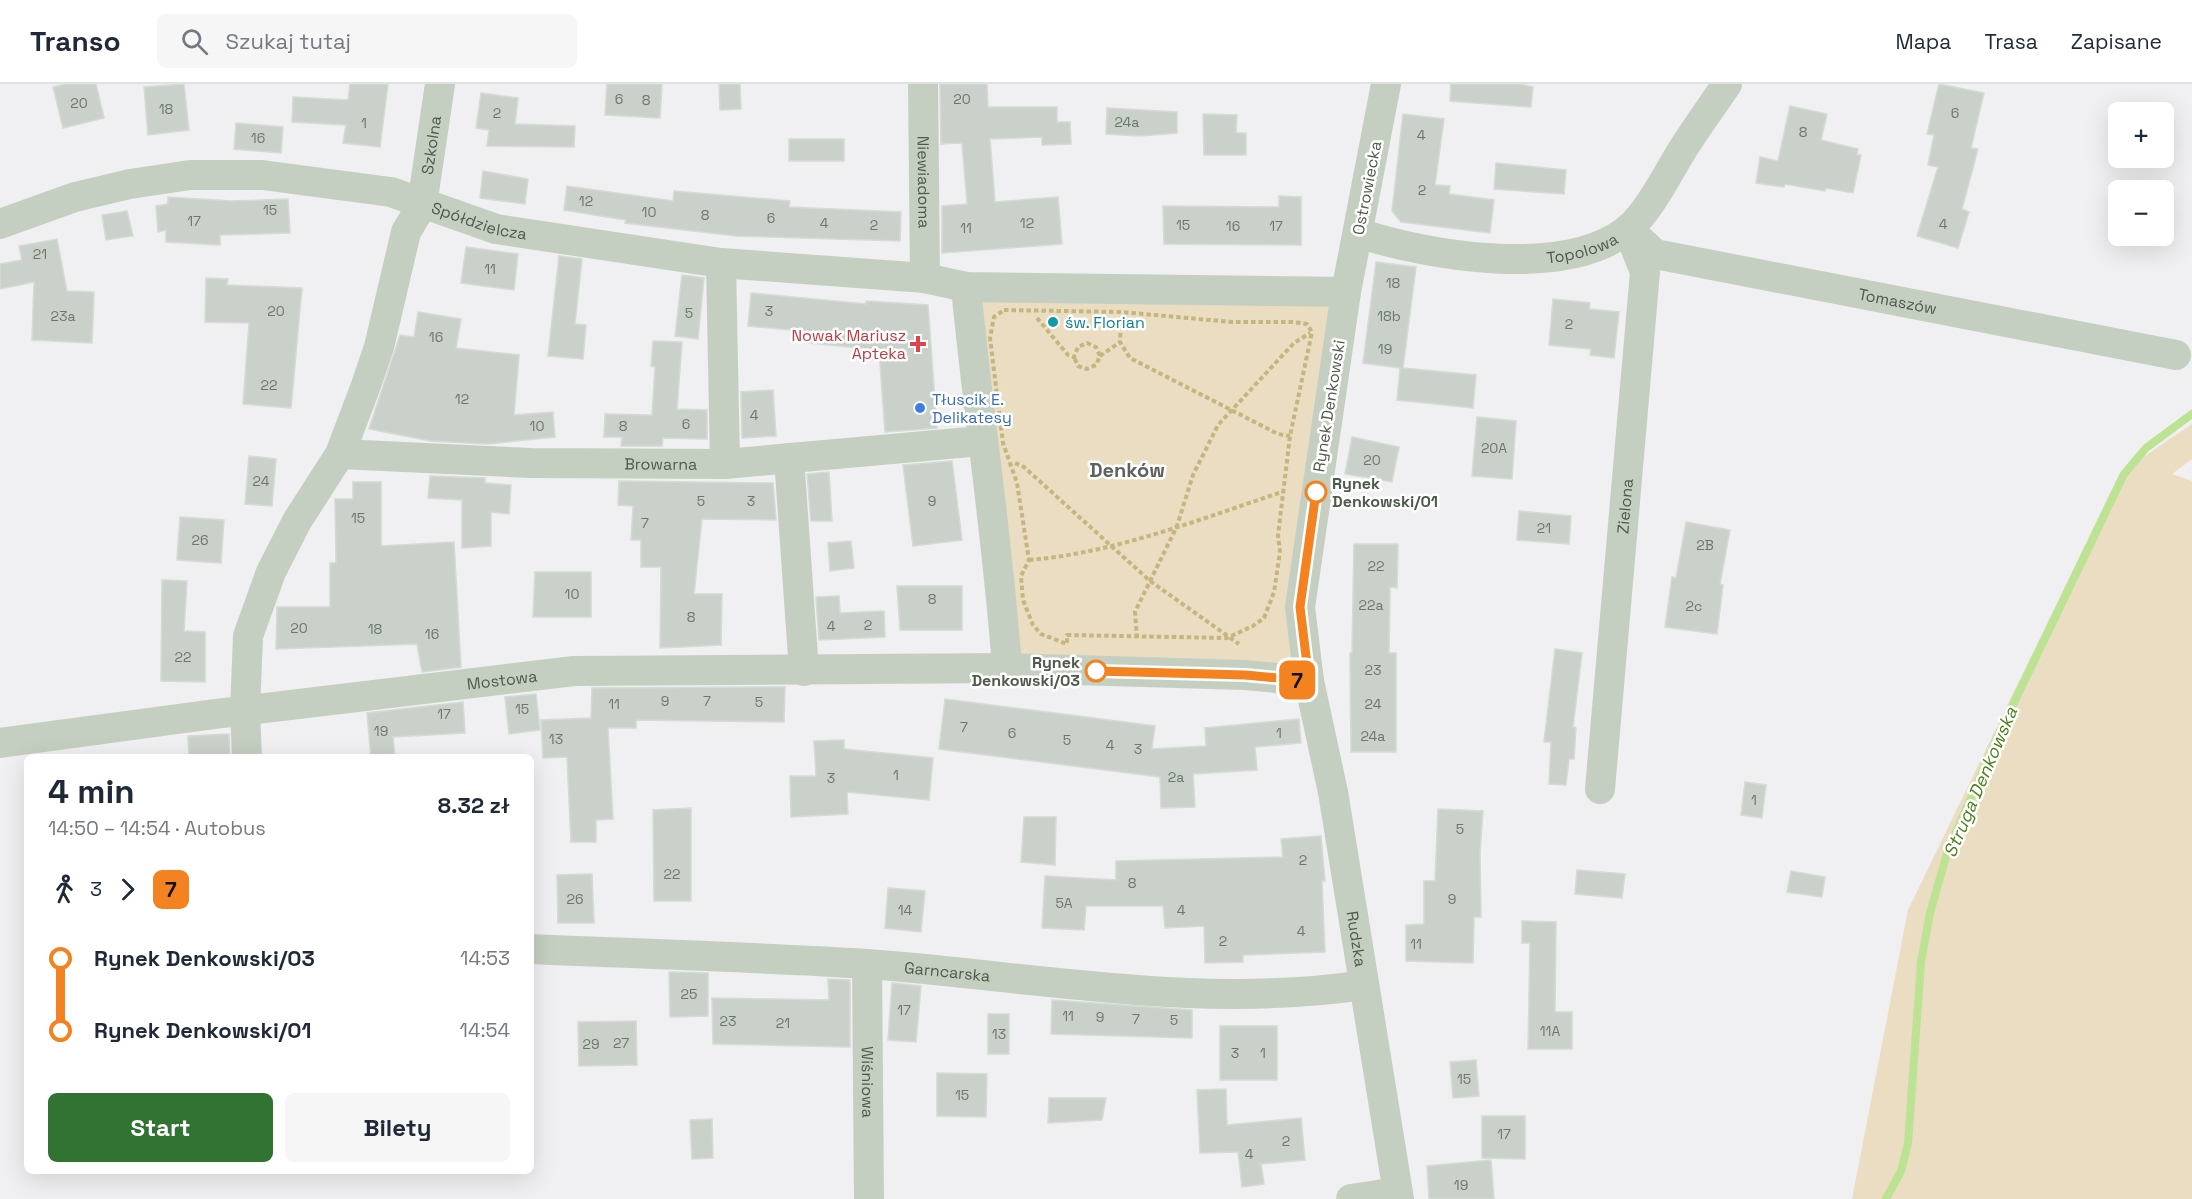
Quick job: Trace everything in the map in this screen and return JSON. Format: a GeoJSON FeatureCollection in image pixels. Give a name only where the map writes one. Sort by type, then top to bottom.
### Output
{"type":"FeatureCollection","features":[{"type":"Feature","properties":{"kind":"street","name":"Szkolna"},"geometry":{"type":"LineString","coordinates":[[422,205],[440,84]]}},
{"type":"Feature","properties":{"kind":"street","name":"Niewiadoma"},"geometry":{"type":"LineString","coordinates":[[923,84],[925,278]]}},
{"type":"Feature","properties":{"kind":"street","name":"Ostrowiecka"},"geometry":{"type":"LineString","coordinates":[[1346,292],[1386,84]]}},
{"type":"Feature","properties":{"kind":"street","name":"Topolowa"},"geometry":{"type":"LineString","coordinates":[[1358,233],[1395,245],[1468,256],[1535,258],[1577,254],[1602,245],[1628,229],[1652,198],[1727,84]]}},
{"type":"Feature","properties":{"kind":"street","name":"Spółdzielcza"},"geometry":{"type":"LineString","coordinates":[[0,224],[75,197],[130,184],[190,175],[262,175],[391,192],[422,205],[496,229],[721,263],[925,278],[966,287]]}},
{"type":"Feature","properties":{"kind":"street"},"geometry":{"type":"LineString","coordinates":[[247,754],[245,711],[248,636],[271,572],[297,521],[340,454],[379,347],[406,232],[422,205]]}},
{"type":"Feature","properties":{"kind":"street","name":"Tomaszów"},"geometry":{"type":"LineString","coordinates":[[1628,229],[1655,254],[2176,355]]}},
{"type":"Feature","properties":{"kind":"street","name":"Zielona"},"geometry":{"type":"LineString","coordinates":[[1600,789],[1646,273],[1628,229]]}},
{"type":"Feature","properties":{"kind":"street"},"geometry":{"type":"LineString","coordinates":[[721,263],[724,464]]}},
{"type":"Feature","properties":{"kind":"street"},"geometry":{"type":"LineString","coordinates":[[1309,681],[1245,675],[1007,668],[1004,610],[981,441],[966,287],[1346,292]]}},
{"type":"Feature","properties":{"kind":"street","name":"Rynek Denkowski"},"geometry":{"type":"LineString","coordinates":[[1309,681],[1300,607],[1346,292]]}},
{"type":"Feature","properties":{"kind":"street","name":"Browarna"},"geometry":{"type":"LineString","coordinates":[[340,454],[531,463],[724,464],[981,441]]}},
{"type":"Feature","properties":{"kind":"street"},"geometry":{"type":"LineString","coordinates":[[789,458],[804,671]]}},
{"type":"Feature","properties":{"kind":"street","name":"Mostowa"},"geometry":{"type":"LineString","coordinates":[[0,743],[574,670],[804,671],[1007,668]]}},
{"type":"Feature","properties":{"kind":"street","name":"Rudzka"},"geometry":{"type":"LineString","coordinates":[[1309,681],[1333,792],[1398,1195]]}},
{"type":"Feature","properties":{"kind":"street","name":"Garncarska"},"geometry":{"type":"LineString","coordinates":[[534,949],[867,964],[1076,986],[1225,993],[1335,989],[1364,985]]}},
{"type":"Feature","properties":{"kind":"street","name":"Wiśniowa"},"geometry":{"type":"LineString","coordinates":[[867,964],[869,1199]]}},
{"type":"Feature","properties":{"kind":"street"},"geometry":{"type":"LineString","coordinates":[[1351,1199],[1398,1195]]}},
{"type":"Feature","properties":{"kind":"path"},"geometry":{"type":"LineString","coordinates":[[1030,310],[1068,355],[1074,357]]}},
{"type":"Feature","properties":{"kind":"path"},"geometry":{"type":"LineString","coordinates":[[1030,310],[1121,312],[1232,322],[1307,324],[1312,332],[1290,436],[1278,535],[1280,552],[1271,604],[1259,622],[1227,638],[1067,635],[1067,644],[1041,634],[1033,625],[1023,600],[1021,576],[1029,560],[1017,483],[1003,443],[991,325],[998,312],[1030,310]]}},
{"type":"Feature","properties":{"kind":"path"},"geometry":{"type":"LineString","coordinates":[[1121,312],[1120,342],[1130,358],[1278,434],[1290,436]]}},
{"type":"Feature","properties":{"kind":"path"},"geometry":{"type":"LineString","coordinates":[[1137,638],[1135,612],[1177,526],[1193,475],[1218,425],[1230,409],[1294,343],[1312,332]]}},
{"type":"Feature","properties":{"kind":"path"},"geometry":{"type":"LineString","coordinates":[[1100,356],[1096,347],[1087,343],[1078,347],[1074,357],[1078,366],[1088,369],[1096,365],[1100,356],[1120,342]]}},
{"type":"Feature","properties":{"kind":"path"},"geometry":{"type":"LineString","coordinates":[[1010,461],[1024,467],[1150,581],[1223,632],[1227,638],[1245,647]]}},
{"type":"Feature","properties":{"kind":"path"},"geometry":{"type":"LineString","coordinates":[[1029,560],[1064,557],[1109,545],[1282,492]]}},
{"type":"Feature","properties":{"kind":"shaded area"},"geometry":{"type":"Polygon","coordinates":[[[966,287],[1346,292],[1316,492],[1309,681],[1007,668],[966,287]]]}},
{"type":"Feature","properties":{"kind":"shaded area"},"geometry":{"type":"Polygon","coordinates":[[[2192,424],[2192,459],[2172,474],[2192,481],[2192,1199],[1852,1199],[1908,910],[2120,473],[2192,424]]]}},
{"type":"Feature","properties":{"kind":"building"},"geometry":{"type":"Polygon","coordinates":[[[66,84],[96,84],[104,118],[63,128],[53,87],[66,84]]]}},
{"type":"Feature","properties":{"kind":"building"},"geometry":{"type":"Polygon","coordinates":[[[184,84],[189,130],[148,135],[144,87],[184,84]]]}},
{"type":"Feature","properties":{"kind":"building"},"geometry":{"type":"Polygon","coordinates":[[[350,84],[388,84],[380,147],[343,143],[346,125],[292,122],[293,97],[348,100],[350,84]]]}},
{"type":"Feature","properties":{"kind":"building"},"geometry":{"type":"Polygon","coordinates":[[[607,84],[662,84],[660,118],[605,115],[607,84]]]}},
{"type":"Feature","properties":{"kind":"building"},"geometry":{"type":"Polygon","coordinates":[[[719,84],[740,84],[741,109],[720,110],[719,84]]]}},
{"type":"Feature","properties":{"kind":"building"},"geometry":{"type":"Polygon","coordinates":[[[940,84],[987,84],[988,107],[1057,107],[1057,122],[1070,122],[1071,144],[1042,145],[1042,137],[990,139],[995,202],[1058,197],[1062,244],[942,253],[942,206],[967,204],[962,143],[941,144],[940,84]]]}},
{"type":"Feature","properties":{"kind":"building"},"geometry":{"type":"Polygon","coordinates":[[[1451,84],[1519,84],[1533,87],[1531,107],[1450,101],[1451,84]]]}},
{"type":"Feature","properties":{"kind":"building"},"geometry":{"type":"Polygon","coordinates":[[[1939,84],[1984,93],[1971,148],[1978,149],[1962,209],[1969,212],[1958,248],[1917,236],[1938,167],[1928,165],[1934,135],[1927,134],[1939,84]]]}},
{"type":"Feature","properties":{"kind":"building"},"geometry":{"type":"Polygon","coordinates":[[[481,93],[518,98],[515,124],[575,126],[574,147],[487,146],[489,130],[476,128],[481,93]]]}},
{"type":"Feature","properties":{"kind":"building"},"geometry":{"type":"Polygon","coordinates":[[[1790,106],[1827,114],[1821,140],[1858,149],[1857,155],[1861,155],[1853,193],[1826,188],[1825,191],[1785,184],[1784,187],[1756,183],[1760,157],[1778,161],[1790,106]]]}},
{"type":"Feature","properties":{"kind":"building"},"geometry":{"type":"Polygon","coordinates":[[[1107,108],[1177,112],[1177,133],[1140,136],[1106,134],[1107,108]]]}},
{"type":"Feature","properties":{"kind":"building"},"geometry":{"type":"Polygon","coordinates":[[[1203,114],[1237,115],[1236,133],[1246,133],[1246,155],[1204,155],[1203,114]]]}},
{"type":"Feature","properties":{"kind":"building"},"geometry":{"type":"Polygon","coordinates":[[[1403,114],[1444,119],[1435,185],[1450,186],[1449,194],[1494,200],[1490,233],[1401,222],[1392,211],[1403,114]]]}},
{"type":"Feature","properties":{"kind":"building"},"geometry":{"type":"Polygon","coordinates":[[[236,123],[283,127],[281,153],[234,149],[236,123]]]}},
{"type":"Feature","properties":{"kind":"building"},"geometry":{"type":"Polygon","coordinates":[[[789,139],[844,139],[844,161],[789,161],[789,139]]]}},
{"type":"Feature","properties":{"kind":"building"},"geometry":{"type":"Polygon","coordinates":[[[1496,163],[1566,170],[1564,194],[1494,189],[1496,163]]]}},
{"type":"Feature","properties":{"kind":"building"},"geometry":{"type":"Polygon","coordinates":[[[483,171],[528,179],[525,204],[480,198],[483,171]]]}},
{"type":"Feature","properties":{"kind":"building"},"geometry":{"type":"Polygon","coordinates":[[[567,186],[673,201],[674,191],[790,201],[789,207],[901,212],[900,241],[736,236],[625,223],[626,220],[564,210],[567,186]]]}},
{"type":"Feature","properties":{"kind":"building"},"geometry":{"type":"Polygon","coordinates":[[[1279,196],[1301,197],[1301,245],[1164,244],[1163,206],[1279,207],[1279,196]]]}},
{"type":"Feature","properties":{"kind":"building"},"geometry":{"type":"Polygon","coordinates":[[[168,197],[232,201],[288,199],[290,233],[220,235],[220,245],[166,242],[166,230],[158,232],[156,206],[168,204],[168,197]]]}},
{"type":"Feature","properties":{"kind":"building"},"geometry":{"type":"Polygon","coordinates":[[[127,211],[133,236],[106,240],[102,215],[127,211]]]}},
{"type":"Feature","properties":{"kind":"building"},"geometry":{"type":"Polygon","coordinates":[[[57,239],[67,291],[94,292],[92,343],[32,340],[34,282],[0,289],[0,264],[22,260],[19,246],[57,239]]]}},
{"type":"Feature","properties":{"kind":"building"},"geometry":{"type":"Polygon","coordinates":[[[466,247],[518,254],[514,290],[461,283],[466,247]]]}},
{"type":"Feature","properties":{"kind":"building"},"geometry":{"type":"Polygon","coordinates":[[[559,256],[582,259],[575,324],[586,325],[583,359],[548,356],[559,256]]]}},
{"type":"Feature","properties":{"kind":"building"},"geometry":{"type":"Polygon","coordinates":[[[1376,262],[1416,267],[1403,368],[1476,375],[1473,408],[1397,400],[1400,368],[1363,363],[1376,262]]]}},
{"type":"Feature","properties":{"kind":"building"},"geometry":{"type":"Polygon","coordinates":[[[682,275],[704,278],[698,339],[675,336],[682,275]]]}},
{"type":"Feature","properties":{"kind":"building"},"geometry":{"type":"Polygon","coordinates":[[[206,278],[228,279],[227,285],[302,288],[291,408],[243,404],[249,323],[205,322],[206,278]]]}},
{"type":"Feature","properties":{"kind":"building"},"geometry":{"type":"Polygon","coordinates":[[[751,293],[866,304],[866,301],[928,305],[937,428],[885,432],[879,350],[810,343],[811,332],[748,326],[751,293]]]}},
{"type":"Feature","properties":{"kind":"building"},"geometry":{"type":"Polygon","coordinates":[[[1553,299],[1590,303],[1589,309],[1619,312],[1614,358],[1590,355],[1591,349],[1549,345],[1553,299]]]}},
{"type":"Feature","properties":{"kind":"building"},"geometry":{"type":"Polygon","coordinates":[[[418,312],[461,319],[456,348],[519,355],[514,415],[553,412],[555,437],[487,444],[431,441],[369,429],[400,335],[414,337],[418,312]]]}},
{"type":"Feature","properties":{"kind":"building"},"geometry":{"type":"Polygon","coordinates":[[[653,341],[682,342],[677,409],[707,410],[707,439],[663,438],[662,446],[621,446],[622,437],[604,437],[605,414],[652,415],[655,367],[651,366],[653,341]]]}},
{"type":"Feature","properties":{"kind":"building"},"geometry":{"type":"Polygon","coordinates":[[[773,390],[776,436],[742,438],[741,392],[773,390]]]}},
{"type":"Feature","properties":{"kind":"building"},"geometry":{"type":"Polygon","coordinates":[[[1477,417],[1516,421],[1512,479],[1472,476],[1477,417]]]}},
{"type":"Feature","properties":{"kind":"building"},"geometry":{"type":"Polygon","coordinates":[[[1352,437],[1399,447],[1392,482],[1345,474],[1352,437]]]}},
{"type":"Feature","properties":{"kind":"building"},"geometry":{"type":"Polygon","coordinates":[[[249,456],[276,459],[272,506],[245,504],[249,456]]]}},
{"type":"Feature","properties":{"kind":"building"},"geometry":{"type":"Polygon","coordinates":[[[952,461],[962,540],[913,546],[903,465],[952,461]]]}},
{"type":"Feature","properties":{"kind":"building"},"geometry":{"type":"Polygon","coordinates":[[[829,472],[832,521],[811,521],[807,474],[829,472]]]}},
{"type":"Feature","properties":{"kind":"building"},"geometry":{"type":"Polygon","coordinates":[[[430,476],[485,478],[485,483],[511,485],[509,514],[491,512],[491,546],[462,548],[462,500],[428,498],[430,476]]]}},
{"type":"Feature","properties":{"kind":"building"},"geometry":{"type":"Polygon","coordinates":[[[619,481],[773,483],[776,520],[702,519],[694,594],[722,594],[721,645],[660,648],[661,567],[641,567],[641,540],[631,540],[633,506],[618,505],[619,481]]]}},
{"type":"Feature","properties":{"kind":"building"},"geometry":{"type":"Polygon","coordinates":[[[353,482],[381,482],[381,546],[454,542],[461,667],[422,672],[417,644],[276,649],[277,607],[330,607],[330,563],[336,563],[335,499],[353,499],[353,482]]]}},
{"type":"Feature","properties":{"kind":"building"},"geometry":{"type":"Polygon","coordinates":[[[1519,511],[1571,516],[1569,544],[1517,540],[1519,511]]]}},
{"type":"Feature","properties":{"kind":"building"},"geometry":{"type":"Polygon","coordinates":[[[180,517],[224,520],[221,563],[177,560],[180,517]]]}},
{"type":"Feature","properties":{"kind":"building"},"geometry":{"type":"Polygon","coordinates":[[[1686,522],[1730,530],[1720,584],[1723,585],[1717,634],[1665,627],[1672,577],[1676,578],[1686,522]]]}},
{"type":"Feature","properties":{"kind":"building"},"geometry":{"type":"Polygon","coordinates":[[[851,541],[854,568],[830,571],[828,543],[851,541]]]}},
{"type":"Feature","properties":{"kind":"building"},"geometry":{"type":"Polygon","coordinates":[[[1354,544],[1398,544],[1397,588],[1390,587],[1389,653],[1396,653],[1396,752],[1351,752],[1350,653],[1352,653],[1354,544]]]}},
{"type":"Feature","properties":{"kind":"building"},"geometry":{"type":"Polygon","coordinates":[[[535,572],[591,572],[591,617],[533,617],[535,572]]]}},
{"type":"Feature","properties":{"kind":"building"},"geometry":{"type":"Polygon","coordinates":[[[162,580],[187,581],[184,631],[205,632],[205,682],[161,681],[162,580]]]}},
{"type":"Feature","properties":{"kind":"building"},"geometry":{"type":"Polygon","coordinates":[[[897,586],[962,586],[962,630],[900,630],[897,586]]]}},
{"type":"Feature","properties":{"kind":"building"},"geometry":{"type":"Polygon","coordinates":[[[839,596],[840,613],[884,611],[885,637],[819,640],[816,597],[839,596]]]}},
{"type":"Feature","properties":{"kind":"building"},"geometry":{"type":"Polygon","coordinates":[[[1555,649],[1582,653],[1573,727],[1576,728],[1574,759],[1569,759],[1566,785],[1549,784],[1551,742],[1544,742],[1555,649]]]}},
{"type":"Feature","properties":{"kind":"building"},"geometry":{"type":"Polygon","coordinates":[[[785,687],[784,722],[636,720],[636,728],[608,728],[613,819],[596,820],[596,842],[571,842],[567,757],[543,758],[541,720],[591,718],[592,688],[785,687]]]}},
{"type":"Feature","properties":{"kind":"building"},"geometry":{"type":"Polygon","coordinates":[[[536,694],[540,730],[509,734],[505,697],[536,694]]]}},
{"type":"Feature","properties":{"kind":"building"},"geometry":{"type":"Polygon","coordinates":[[[945,699],[1155,726],[1152,749],[1206,746],[1205,728],[1299,719],[1301,743],[1255,747],[1257,770],[1193,774],[1195,807],[1161,808],[1160,777],[939,749],[945,699]]]}},
{"type":"Feature","properties":{"kind":"building"},"geometry":{"type":"Polygon","coordinates":[[[463,702],[465,733],[393,737],[395,754],[371,754],[367,713],[463,702]]]}},
{"type":"Feature","properties":{"kind":"building"},"geometry":{"type":"Polygon","coordinates":[[[229,734],[230,754],[189,754],[188,736],[229,734]]]}},
{"type":"Feature","properties":{"kind":"building"},"geometry":{"type":"Polygon","coordinates":[[[844,740],[844,749],[933,758],[929,800],[847,792],[848,814],[791,817],[790,776],[816,776],[814,741],[844,740]]]}},
{"type":"Feature","properties":{"kind":"building"},"geometry":{"type":"Polygon","coordinates":[[[1745,782],[1766,785],[1762,818],[1741,815],[1745,782]]]}},
{"type":"Feature","properties":{"kind":"building"},"geometry":{"type":"Polygon","coordinates":[[[691,808],[691,901],[654,901],[653,810],[691,808]]]}},
{"type":"Feature","properties":{"kind":"building"},"geometry":{"type":"Polygon","coordinates":[[[1438,809],[1483,811],[1480,853],[1481,917],[1474,917],[1473,963],[1406,961],[1406,925],[1424,924],[1424,881],[1435,881],[1438,809]]]}},
{"type":"Feature","properties":{"kind":"building"},"geometry":{"type":"Polygon","coordinates":[[[1024,817],[1056,817],[1055,865],[1021,862],[1024,817]]]}},
{"type":"Feature","properties":{"kind":"building"},"geometry":{"type":"Polygon","coordinates":[[[1321,836],[1325,881],[1322,881],[1325,952],[1243,955],[1243,962],[1205,963],[1204,926],[1165,928],[1163,906],[1086,906],[1084,930],[1042,928],[1045,876],[1116,880],[1116,861],[1283,857],[1281,839],[1321,836]]]}},
{"type":"Feature","properties":{"kind":"building"},"geometry":{"type":"Polygon","coordinates":[[[1577,870],[1625,874],[1622,898],[1575,894],[1577,870]]]}},
{"type":"Feature","properties":{"kind":"building"},"geometry":{"type":"Polygon","coordinates":[[[1791,871],[1825,877],[1822,897],[1787,892],[1791,871]]]}},
{"type":"Feature","properties":{"kind":"building"},"geometry":{"type":"Polygon","coordinates":[[[592,874],[594,923],[558,923],[557,875],[592,874]]]}},
{"type":"Feature","properties":{"kind":"building"},"geometry":{"type":"Polygon","coordinates":[[[888,888],[925,891],[921,932],[885,928],[888,888]]]}},
{"type":"Feature","properties":{"kind":"building"},"geometry":{"type":"Polygon","coordinates":[[[1522,921],[1556,922],[1555,1012],[1572,1012],[1572,1049],[1528,1049],[1530,943],[1522,943],[1522,921]]]}},
{"type":"Feature","properties":{"kind":"building"},"geometry":{"type":"Polygon","coordinates":[[[669,972],[708,973],[708,1016],[670,1017],[669,972]]]}},
{"type":"Feature","properties":{"kind":"building"},"geometry":{"type":"Polygon","coordinates":[[[828,979],[850,980],[850,1047],[713,1044],[712,998],[829,1000],[828,979]]]}},
{"type":"Feature","properties":{"kind":"building"},"geometry":{"type":"Polygon","coordinates":[[[892,983],[921,986],[916,1042],[888,1040],[892,983]]]}},
{"type":"Feature","properties":{"kind":"building"},"geometry":{"type":"Polygon","coordinates":[[[1052,1000],[1192,1010],[1192,1038],[1051,1034],[1052,1000]]]}},
{"type":"Feature","properties":{"kind":"building"},"geometry":{"type":"Polygon","coordinates":[[[988,1014],[1009,1014],[1009,1054],[988,1054],[988,1014]]]}},
{"type":"Feature","properties":{"kind":"building"},"geometry":{"type":"Polygon","coordinates":[[[636,1021],[637,1065],[579,1066],[578,1022],[636,1021]]]}},
{"type":"Feature","properties":{"kind":"building"},"geometry":{"type":"Polygon","coordinates":[[[1220,1026],[1277,1026],[1277,1080],[1220,1080],[1220,1026]]]}},
{"type":"Feature","properties":{"kind":"building"},"geometry":{"type":"Polygon","coordinates":[[[1476,1060],[1479,1096],[1453,1098],[1450,1062],[1476,1060]]]}},
{"type":"Feature","properties":{"kind":"building"},"geometry":{"type":"Polygon","coordinates":[[[937,1073],[987,1074],[986,1117],[937,1116],[937,1073]]]}},
{"type":"Feature","properties":{"kind":"building"},"geometry":{"type":"Polygon","coordinates":[[[1226,1089],[1227,1125],[1301,1118],[1305,1160],[1261,1164],[1264,1184],[1242,1187],[1238,1152],[1200,1153],[1197,1090],[1226,1089]]]}},
{"type":"Feature","properties":{"kind":"building"},"geometry":{"type":"Polygon","coordinates":[[[1049,1098],[1106,1098],[1102,1120],[1048,1123],[1049,1098]]]}},
{"type":"Feature","properties":{"kind":"building"},"geometry":{"type":"Polygon","coordinates":[[[1482,1116],[1525,1116],[1525,1159],[1482,1158],[1482,1116]]]}},
{"type":"Feature","properties":{"kind":"building"},"geometry":{"type":"Polygon","coordinates":[[[712,1119],[713,1158],[692,1159],[690,1120],[712,1119]]]}},
{"type":"Feature","properties":{"kind":"building"},"geometry":{"type":"Polygon","coordinates":[[[1491,1160],[1494,1199],[1429,1199],[1427,1166],[1491,1160]]]}},
{"type":"Feature","properties":{"kind":"waterway","name":"Struga Denkowska"},"geometry":{"type":"LineString","coordinates":[[1886,1199],[1901,1171],[1908,1143],[1921,962],[1930,913],[1947,853],[1996,740],[2124,474],[2146,448],[2192,414]]}},
{"type":"Feature","properties":{"kind":"bus line","name":"7"},"geometry":{"type":"LineString","coordinates":[[1096,671],[1245,675],[1309,681],[1300,607],[1316,492]]}},
{"type":"Feature","properties":{"kind":"place","name":"św. Florian"},"geometry":{"type":"Point","coordinates":[1053,322]}},
{"type":"Feature","properties":{"kind":"place","name":"Nowak Mariusz Apteka"},"geometry":{"type":"Point","coordinates":[918,344]}},
{"type":"Feature","properties":{"kind":"place","name":"Tłuscik E. Delikatesy"},"geometry":{"type":"Point","coordinates":[920,408]}},
{"type":"Feature","properties":{"kind":"place","name":"Rynek Denkowski/01"},"geometry":{"type":"Point","coordinates":[1316,492]}},
{"type":"Feature","properties":{"kind":"place","name":"Rynek Denkowski/03"},"geometry":{"type":"Point","coordinates":[1096,671]}},
{"type":"Feature","properties":{"kind":"district","name":"Denków"},"geometry":{"type":"Point","coordinates":[1127,470]}}]}
